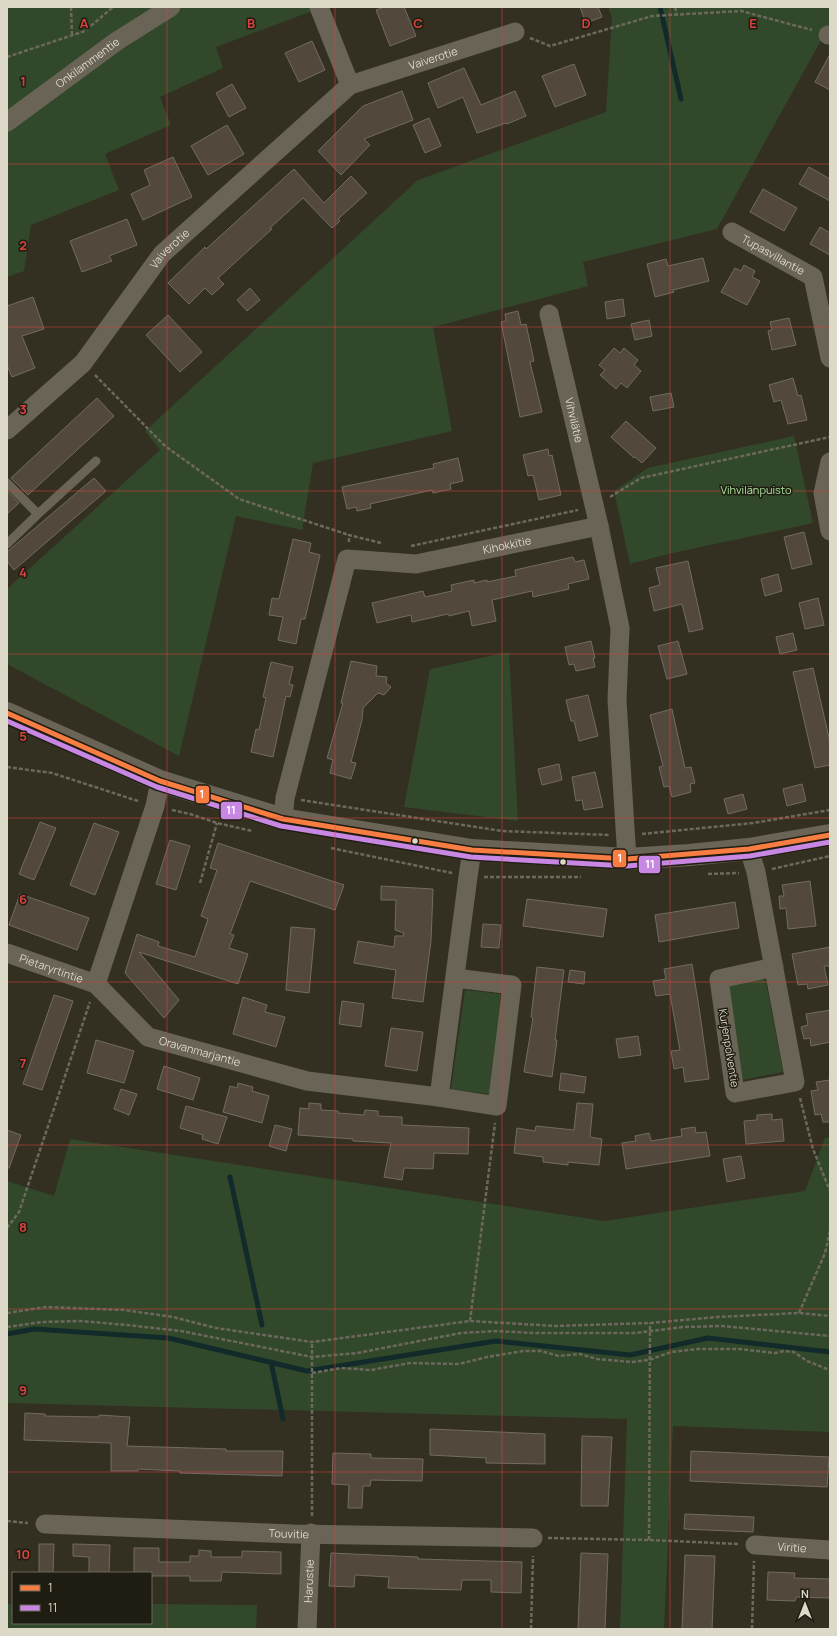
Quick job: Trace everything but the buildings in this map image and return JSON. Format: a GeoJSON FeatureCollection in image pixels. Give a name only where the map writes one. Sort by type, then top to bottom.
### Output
{"type":"FeatureCollection","features":[{"type":"Feature","properties":{"kind":"street","name":"Onkilammentie"},"geometry":{"type":"LineString","coordinates":[[7,122],[117,41],[171,7]]}},
{"type":"Feature","properties":{"kind":"street"},"geometry":{"type":"LineString","coordinates":[[319,7],[350,85]]}},
{"type":"Feature","properties":{"kind":"street","name":"Vaiverotie"},"geometry":{"type":"LineString","coordinates":[[7,430],[83,363],[162,254],[350,85],[515,32]]}},
{"type":"Feature","properties":{"kind":"street","name":"Tupasvillantie"},"geometry":{"type":"LineString","coordinates":[[732,232],[830,286]]}},
{"type":"Feature","properties":{"kind":"street","name":"Tupasvillantie"},"geometry":{"type":"LineString","coordinates":[[813,277],[830,358]]}},
{"type":"Feature","properties":{"kind":"street","name":"Vihvilätie"},"geometry":{"type":"LineString","coordinates":[[549,314],[599,526]]}},
{"type":"Feature","properties":{"kind":"street"},"geometry":{"type":"LineString","coordinates":[[830,462],[823,493],[830,530]]}},
{"type":"Feature","properties":{"kind":"street"},"geometry":{"type":"LineString","coordinates":[[599,526],[620,628],[617,700],[627,859]]}},
{"type":"Feature","properties":{"kind":"street","name":"Kihokkitie"},"geometry":{"type":"LineString","coordinates":[[347,559],[416,564],[599,526]]}},
{"type":"Feature","properties":{"kind":"street"},"geometry":{"type":"LineString","coordinates":[[284,808],[347,559]]}},
{"type":"Feature","properties":{"kind":"street"},"geometry":{"type":"LineString","coordinates":[[7,713],[160,781],[472,850],[627,859],[749,849],[830,835]]}},
{"type":"Feature","properties":{"kind":"street"},"geometry":{"type":"LineString","coordinates":[[96,984],[155,806],[160,781]]}},
{"type":"Feature","properties":{"kind":"street"},"geometry":{"type":"LineString","coordinates":[[749,849],[756,872],[795,1082]]}},
{"type":"Feature","properties":{"kind":"street"},"geometry":{"type":"LineString","coordinates":[[439,1097],[472,850]]}},
{"type":"Feature","properties":{"kind":"street","name":"Pietaryrtintie"},"geometry":{"type":"LineString","coordinates":[[7,952],[96,984]]}},
{"type":"Feature","properties":{"kind":"street","name":"Kurjenpolventie"},"geometry":{"type":"LineString","coordinates":[[774,966],[719,979],[735,1093],[795,1082]]}},
{"type":"Feature","properties":{"kind":"street"},"geometry":{"type":"LineString","coordinates":[[455,978],[512,985],[497,1106]]}},
{"type":"Feature","properties":{"kind":"street","name":"Oravanmarjantie"},"geometry":{"type":"LineString","coordinates":[[96,984],[148,1037],[306,1081],[439,1097],[497,1106]]}},
{"type":"Feature","properties":{"kind":"street","name":"Touvitie"},"geometry":{"type":"LineString","coordinates":[[46,1524],[311,1533],[533,1538]]}},
{"type":"Feature","properties":{"kind":"street","name":"Harustie"},"geometry":{"type":"LineString","coordinates":[[307,1629],[311,1533]]}},
{"type":"Feature","properties":{"kind":"street","name":"Viritie"},"geometry":{"type":"LineString","coordinates":[[755,1545],[830,1550]]}},
{"type":"Feature","properties":{"kind":"lane"},"geometry":{"type":"LineString","coordinates":[[7,544],[96,461]]}},
{"type":"Feature","properties":{"kind":"lane"},"geometry":{"type":"LineString","coordinates":[[7,483],[38,514]]}},
{"type":"Feature","properties":{"kind":"path"},"geometry":{"type":"LineString","coordinates":[[71,7],[72,35]]}},
{"type":"Feature","properties":{"kind":"path"},"geometry":{"type":"LineString","coordinates":[[7,57],[85,31],[113,7]]}},
{"type":"Feature","properties":{"kind":"path"},"geometry":{"type":"LineString","coordinates":[[675,7],[677,14]]}},
{"type":"Feature","properties":{"kind":"path"},"geometry":{"type":"LineString","coordinates":[[515,32],[550,46],[652,16],[741,11],[829,35]]}},
{"type":"Feature","properties":{"kind":"path"},"geometry":{"type":"LineString","coordinates":[[83,363],[165,446],[239,499],[349,535],[386,544]]}},
{"type":"Feature","properties":{"kind":"path"},"geometry":{"type":"LineString","coordinates":[[409,546],[594,507],[641,478],[830,437]]}},
{"type":"Feature","properties":{"kind":"path"},"geometry":{"type":"LineString","coordinates":[[347,559],[349,535]]}},
{"type":"Feature","properties":{"kind":"path"},"geometry":{"type":"LineString","coordinates":[[190,814],[196,790]]}},
{"type":"Feature","properties":{"kind":"path"},"geometry":{"type":"LineString","coordinates":[[284,808],[502,831],[626,835],[753,824],[830,810]]}},
{"type":"Feature","properties":{"kind":"path"},"geometry":{"type":"LineString","coordinates":[[200,883],[217,823]]}},
{"type":"Feature","properties":{"kind":"path"},"geometry":{"type":"LineString","coordinates":[[7,1228],[19,1212],[96,984]]}},
{"type":"Feature","properties":{"kind":"path"},"geometry":{"type":"LineString","coordinates":[[795,1082],[812,1149],[830,1191]]}},
{"type":"Feature","properties":{"kind":"path"},"geometry":{"type":"LineString","coordinates":[[470,1321],[497,1106]]}},
{"type":"Feature","properties":{"kind":"path"},"geometry":{"type":"LineString","coordinates":[[799,1313],[825,1253],[830,1230]]}},
{"type":"Feature","properties":{"kind":"path"},"geometry":{"type":"LineString","coordinates":[[7,1313],[46,1307],[124,1310],[172,1317],[216,1328],[312,1342],[470,1321],[556,1326],[650,1323],[717,1317],[799,1313],[830,1316]]}},
{"type":"Feature","properties":{"kind":"path"},"geometry":{"type":"LineString","coordinates":[[7,1327],[58,1321],[81,1321],[127,1325],[181,1331],[312,1357],[357,1353],[461,1333],[496,1331],[534,1333],[636,1333],[683,1327],[722,1326],[830,1336]]}},
{"type":"Feature","properties":{"kind":"path"},"geometry":{"type":"LineString","coordinates":[[648,1540],[650,1323]]}},
{"type":"Feature","properties":{"kind":"path"},"geometry":{"type":"LineString","coordinates":[[311,1533],[312,1342]]}},
{"type":"Feature","properties":{"kind":"path"},"geometry":{"type":"LineString","coordinates":[[312,1373],[341,1368],[371,1370],[410,1363],[459,1364],[487,1357],[523,1351],[541,1351],[559,1356],[580,1354],[597,1359],[631,1362],[649,1360],[671,1352],[698,1348],[739,1349],[775,1353],[784,1351],[794,1352],[807,1361],[830,1369]]}},
{"type":"Feature","properties":{"kind":"path"},"geometry":{"type":"LineString","coordinates":[[7,1521],[46,1524]]}},
{"type":"Feature","properties":{"kind":"path"},"geometry":{"type":"LineString","coordinates":[[531,1629],[533,1538],[648,1540],[755,1545],[752,1629]]}},
{"type":"Feature","properties":{"kind":"green space"},"geometry":{"type":"Polygon","coordinates":[[[7,7],[323,7],[216,47],[223,68],[160,97],[171,125],[105,154],[119,190],[31,225],[24,271],[7,277],[7,7]]]}},
{"type":"Feature","properties":{"kind":"green space"},"geometry":{"type":"Polygon","coordinates":[[[608,7],[830,7],[830,24],[717,229],[583,262],[588,286],[433,327],[452,431],[313,463],[302,530],[236,516],[179,756],[7,664],[7,589],[160,450],[145,431],[418,180],[606,112],[612,18],[608,7]]]}},
{"type":"Feature","properties":{"kind":"green space","name":"Vihvilänpuisto"},"geometry":{"type":"Polygon","coordinates":[[[794,436],[813,523],[668,554],[630,564],[614,491],[648,468],[794,436]]]}},
{"type":"Feature","properties":{"kind":"green space"},"geometry":{"type":"Polygon","coordinates":[[[509,652],[518,821],[404,807],[430,669],[509,652]]]}},
{"type":"Feature","properties":{"kind":"green space"},"geometry":{"type":"Polygon","coordinates":[[[765,978],[783,1072],[742,1080],[728,985],[765,978]]]}},
{"type":"Feature","properties":{"kind":"green space"},"geometry":{"type":"Polygon","coordinates":[[[465,990],[501,994],[489,1094],[451,1089],[465,990]]]}},
{"type":"Feature","properties":{"kind":"green space"},"geometry":{"type":"Polygon","coordinates":[[[830,1137],[830,1432],[673,1426],[664,1629],[620,1629],[627,1419],[7,1403],[7,1181],[54,1196],[70,1139],[604,1221],[805,1191],[825,1138],[830,1137]]]}},
{"type":"Feature","properties":{"kind":"green space"},"geometry":{"type":"Polygon","coordinates":[[[7,1604],[12,1604],[12,1624],[152,1624],[152,1604],[257,1605],[256,1629],[7,1629],[7,1604]]]}},
{"type":"Feature","properties":{"kind":"waterway"},"geometry":{"type":"LineString","coordinates":[[660,7],[681,99]]}},
{"type":"Feature","properties":{"kind":"waterway"},"geometry":{"type":"LineString","coordinates":[[230,1177],[262,1325]]}},
{"type":"Feature","properties":{"kind":"waterway"},"geometry":{"type":"LineString","coordinates":[[7,1334],[34,1329],[168,1338],[307,1371],[496,1341],[630,1355],[708,1338],[830,1352]]}},
{"type":"Feature","properties":{"kind":"waterway"},"geometry":{"type":"LineString","coordinates":[[271,1362],[283,1419]]}},
{"type":"Feature","properties":{"kind":"transit line","name":"1"},"geometry":{"type":"LineString","coordinates":[[7,713],[160,781],[283,819],[472,850],[627,859],[749,849],[830,835]]}},
{"type":"Feature","properties":{"kind":"transit line","name":"11"},"geometry":{"type":"LineString","coordinates":[[7,721],[157,787],[281,826],[471,857],[627,866],[750,856],[830,842]]}}]}
